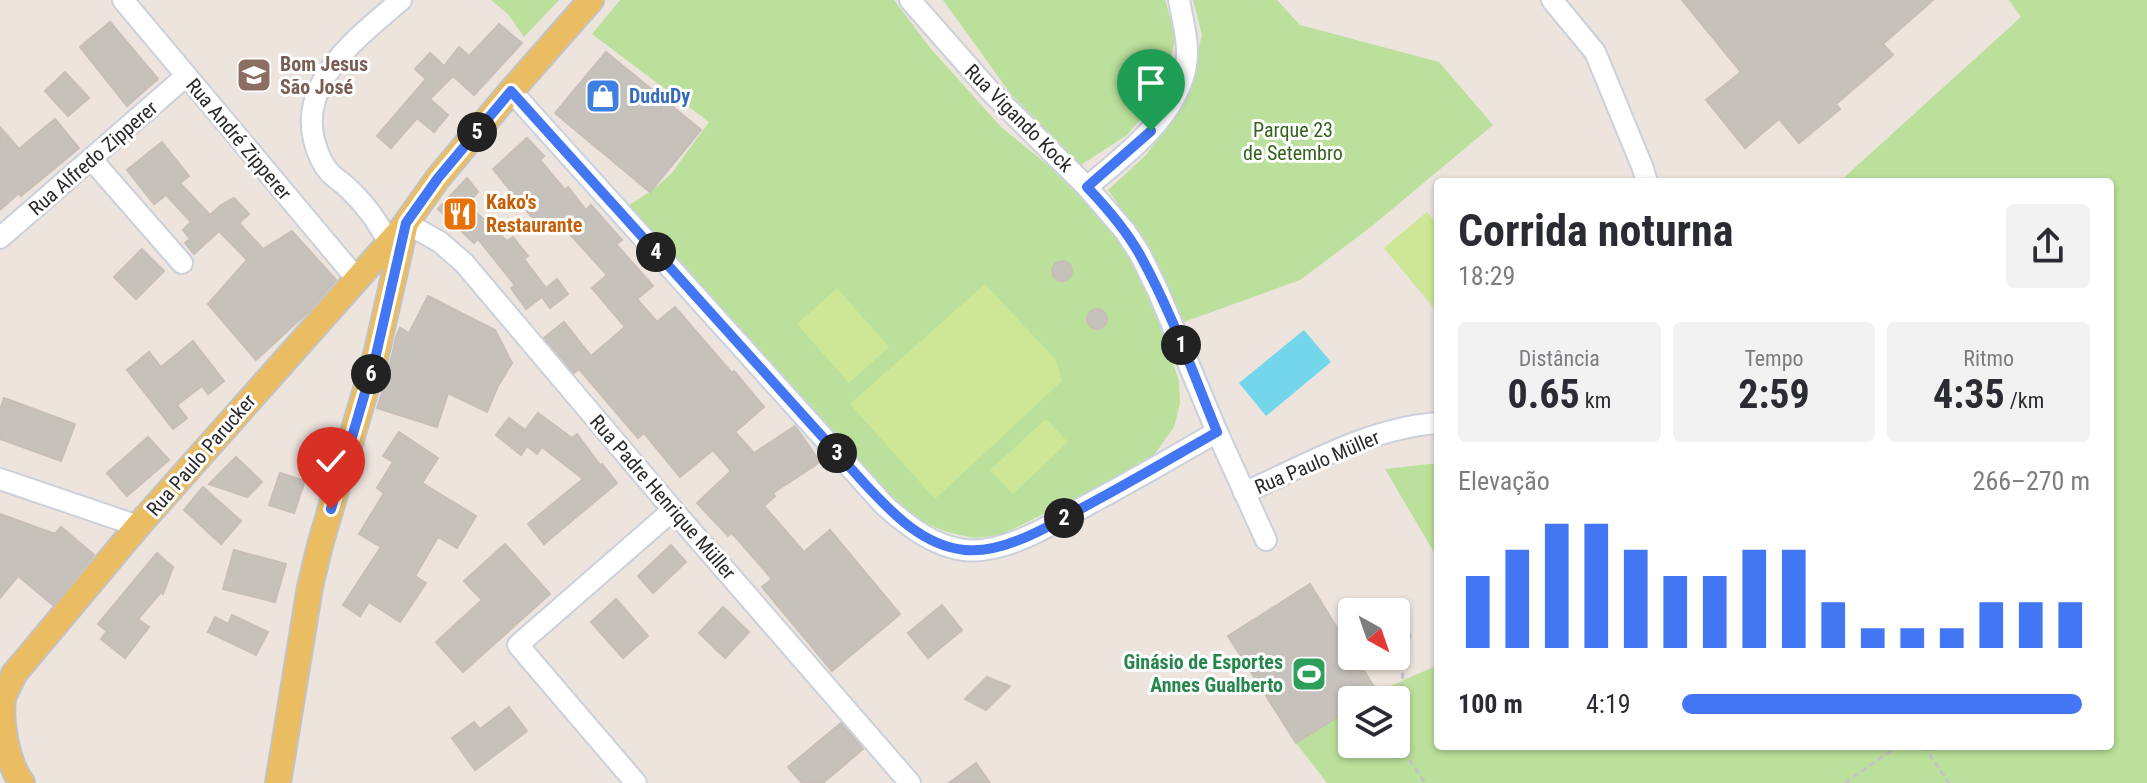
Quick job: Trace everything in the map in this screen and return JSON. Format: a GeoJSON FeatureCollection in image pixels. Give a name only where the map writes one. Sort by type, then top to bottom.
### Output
{"type":"FeatureCollection","features":[{"type":"Feature","properties":{"kind":"main road"},"geometry":{"type":"LineString","coordinates":[[278,783],[310,587],[376,355],[389,297],[394,253],[411,215],[511,91],[591,0]]}},
{"type":"Feature","properties":{"kind":"main road","name":"Rua Paulo Parucker"},"geometry":{"type":"LineString","coordinates":[[7,683],[138,526],[356,278],[394,253]]}},
{"type":"Feature","properties":{"kind":"main road"},"geometry":{"type":"LineString","coordinates":[[356,278],[377,276],[384,283],[389,297]]}},
{"type":"Feature","properties":{"kind":"main road"},"geometry":{"type":"LineString","coordinates":[[7,683],[2,725],[9,760],[22,783]]}},
{"type":"Feature","properties":{"kind":"street","name":"Rua André Zipperer"},"geometry":{"type":"LineString","coordinates":[[123,0],[356,278]]}},
{"type":"Feature","properties":{"kind":"street"},"geometry":{"type":"LineString","coordinates":[[394,253],[371,212],[322,162],[312,133],[317,94],[328,72],[343,53],[401,0]]}},
{"type":"Feature","properties":{"kind":"street","name":"Rua Vigando Kock"},"geometry":{"type":"LineString","coordinates":[[910,0],[990,91],[1109,211],[1140,254],[1266,540]]}},
{"type":"Feature","properties":{"kind":"street"},"geometry":{"type":"LineString","coordinates":[[1087,187],[1151,131],[1176,93],[1187,56],[1179,0]]}},
{"type":"Feature","properties":{"kind":"street"},"geometry":{"type":"LineString","coordinates":[[1552,0],[1595,52],[1646,178]]}},
{"type":"Feature","properties":{"kind":"street","name":"Rua Alfredo Zipperer"},"geometry":{"type":"LineString","coordinates":[[0,238],[186,76]]}},
{"type":"Feature","properties":{"kind":"street"},"geometry":{"type":"LineString","coordinates":[[511,91],[885,506],[924,537],[965,550],[989,549],[1018,540],[1115,491],[1217,432]]}},
{"type":"Feature","properties":{"kind":"street"},"geometry":{"type":"LineString","coordinates":[[92,160],[182,263]]}},
{"type":"Feature","properties":{"kind":"street"},"geometry":{"type":"LineString","coordinates":[[371,212],[385,216],[411,215]]}},
{"type":"Feature","properties":{"kind":"street","name":"Rua Padre Henrique Müller"},"geometry":{"type":"LineString","coordinates":[[411,215],[464,263],[910,783]]}},
{"type":"Feature","properties":{"kind":"street","name":"Rua Paulo Müller"},"geometry":{"type":"LineString","coordinates":[[1244,493],[1376,435],[1434,423]]}},
{"type":"Feature","properties":{"kind":"street"},"geometry":{"type":"LineString","coordinates":[[0,479],[138,526]]}},
{"type":"Feature","properties":{"kind":"street"},"geometry":{"type":"LineString","coordinates":[[636,783],[518,645],[673,510]]}},
{"type":"Feature","properties":{"kind":"path"},"geometry":{"type":"LineString","coordinates":[[1403,670],[1401,747],[1425,783]]}},
{"type":"Feature","properties":{"kind":"path"},"geometry":{"type":"LineString","coordinates":[[1845,783],[1892,750]]}},
{"type":"Feature","properties":{"kind":"path"},"geometry":{"type":"LineString","coordinates":[[1927,750],[1949,783]]}},
{"type":"Feature","properties":{"kind":"green space"},"geometry":{"type":"Polygon","coordinates":[[[491,0],[559,0],[524,37],[508,14],[491,0]]]}},
{"type":"Feature","properties":{"kind":"green space"},"geometry":{"type":"Polygon","coordinates":[[[620,0],[894,0],[931,49],[1001,127],[1049,166],[1122,237],[1141,272],[1179,381],[1180,403],[1174,427],[1154,455],[1108,482],[1001,535],[974,538],[947,532],[913,518],[891,501],[629,205],[671,174],[709,122],[592,34],[620,0]]]}},
{"type":"Feature","properties":{"kind":"green space"},"geometry":{"type":"Polygon","coordinates":[[[943,0],[1165,0],[1176,37],[1161,95],[1127,135],[1081,165],[1010,93],[943,0]]]}},
{"type":"Feature","properties":{"kind":"green space","name":"Parque 23 de Setembro"},"geometry":{"type":"Polygon","coordinates":[[[1193,0],[1277,0],[1300,25],[1439,62],[1493,125],[1372,226],[1300,280],[1184,322],[1154,256],[1108,190],[1146,155],[1184,104],[1202,35],[1193,0]]]}},
{"type":"Feature","properties":{"kind":"green space"},"geometry":{"type":"Polygon","coordinates":[[[2009,0],[2147,0],[2147,783],[1327,783],[1296,743],[1338,717],[1338,758],[1410,758],[1410,686],[1391,686],[1434,667],[1434,750],[2114,750],[2114,178],[1843,178],[2021,17],[2009,0]]]}},
{"type":"Feature","properties":{"kind":"green space"},"geometry":{"type":"Polygon","coordinates":[[[1427,212],[1434,220],[1434,308],[1384,248],[1427,212]]]}},
{"type":"Feature","properties":{"kind":"green space"},"geometry":{"type":"Polygon","coordinates":[[[985,284],[1056,360],[1062,381],[935,499],[850,404],[985,284]]]}},
{"type":"Feature","properties":{"kind":"green space"},"geometry":{"type":"Polygon","coordinates":[[[837,288],[889,347],[849,383],[797,324],[837,288]]]}},
{"type":"Feature","properties":{"kind":"green space"},"geometry":{"type":"Polygon","coordinates":[[[1046,419],[1068,442],[1013,494],[990,470],[1046,419]]]}},
{"type":"Feature","properties":{"kind":"green space"},"geometry":{"type":"Polygon","coordinates":[[[1434,463],[1434,552],[1385,469],[1434,463]]]}},
{"type":"Feature","properties":{"kind":"water"},"geometry":{"type":"Polygon","coordinates":[[[1304,330],[1331,362],[1266,416],[1239,383],[1304,330]]]}},
{"type":"Feature","properties":{"kind":"building"},"geometry":{"type":"Polygon","coordinates":[[[1682,0],[1933,0],[1883,44],[1893,55],[1836,104],[1840,109],[1799,143],[1779,119],[1745,148],[1706,100],[1741,72],[1682,0]]]}},
{"type":"Feature","properties":{"kind":"building"},"geometry":{"type":"Polygon","coordinates":[[[110,22],[158,79],[127,106],[80,47],[110,22]]]}},
{"type":"Feature","properties":{"kind":"building"},"geometry":{"type":"Polygon","coordinates":[[[499,24],[522,43],[474,95],[453,76],[430,99],[448,115],[434,132],[417,118],[391,148],[377,136],[426,79],[415,69],[430,53],[444,66],[459,47],[469,56],[499,24]]]}},
{"type":"Feature","properties":{"kind":"building"},"geometry":{"type":"Polygon","coordinates":[[[606,52],[701,130],[650,192],[555,113],[606,52]]]}},
{"type":"Feature","properties":{"kind":"building"},"geometry":{"type":"Polygon","coordinates":[[[65,72],[89,98],[68,116],[45,91],[65,72]]]}},
{"type":"Feature","properties":{"kind":"building"},"geometry":{"type":"Polygon","coordinates":[[[55,119],[79,148],[0,210],[0,127],[19,149],[55,119]]]}},
{"type":"Feature","properties":{"kind":"building"},"geometry":{"type":"Polygon","coordinates":[[[527,138],[544,156],[540,160],[565,190],[568,187],[586,210],[591,205],[622,240],[616,244],[653,286],[637,299],[657,322],[675,307],[764,407],[735,432],[754,453],[795,426],[820,462],[773,493],[775,496],[764,506],[804,552],[830,530],[900,614],[832,671],[762,587],[772,579],[732,533],[728,536],[697,503],[731,471],[713,450],[680,477],[644,433],[638,438],[579,369],[574,373],[544,338],[564,322],[591,356],[625,327],[592,288],[607,275],[558,221],[544,232],[493,169],[527,138]]]}},
{"type":"Feature","properties":{"kind":"building"},"geometry":{"type":"Polygon","coordinates":[[[162,142],[189,176],[180,183],[210,215],[234,198],[249,214],[239,223],[263,249],[292,231],[336,280],[307,313],[256,360],[208,304],[247,260],[219,231],[194,254],[185,243],[190,239],[183,230],[191,222],[166,195],[154,204],[127,170],[162,142]]]}},
{"type":"Feature","properties":{"kind":"building"},"geometry":{"type":"Polygon","coordinates":[[[467,178],[478,192],[467,204],[507,241],[513,237],[528,256],[524,259],[546,288],[557,279],[568,294],[550,308],[542,297],[526,309],[511,288],[515,285],[478,239],[474,243],[438,209],[467,178]]]}},
{"type":"Feature","properties":{"kind":"building"},"geometry":{"type":"Polygon","coordinates":[[[142,249],[164,271],[136,299],[114,277],[142,249]]]}},
{"type":"Feature","properties":{"kind":"building"},"geometry":{"type":"Polygon","coordinates":[[[1058,261],[1066,261],[1072,271],[1066,281],[1058,281],[1052,275],[1052,267],[1058,261]]]}},
{"type":"Feature","properties":{"kind":"building"},"geometry":{"type":"Polygon","coordinates":[[[428,296],[495,330],[512,363],[487,412],[448,393],[437,427],[377,408],[400,328],[409,333],[428,296]]]}},
{"type":"Feature","properties":{"kind":"building"},"geometry":{"type":"Polygon","coordinates":[[[1097,309],[1104,312],[1107,319],[1104,326],[1097,329],[1090,326],[1087,319],[1090,312],[1097,309]]]}},
{"type":"Feature","properties":{"kind":"building"},"geometry":{"type":"Polygon","coordinates":[[[193,341],[224,381],[208,394],[202,386],[177,405],[187,418],[173,429],[127,370],[149,352],[161,367],[193,341]]]}},
{"type":"Feature","properties":{"kind":"building"},"geometry":{"type":"Polygon","coordinates":[[[4,398],[75,424],[61,461],[0,439],[0,410],[4,398]]]}},
{"type":"Feature","properties":{"kind":"building"},"geometry":{"type":"Polygon","coordinates":[[[538,413],[572,438],[577,434],[617,483],[544,544],[528,524],[583,479],[542,447],[537,454],[527,446],[521,455],[496,435],[509,418],[525,430],[538,413]]]}},
{"type":"Feature","properties":{"kind":"building"},"geometry":{"type":"Polygon","coordinates":[[[399,432],[438,458],[422,483],[476,516],[457,548],[438,537],[415,576],[426,583],[400,622],[369,602],[360,616],[343,605],[381,547],[359,534],[384,493],[377,488],[393,462],[383,456],[399,432]]]}},
{"type":"Feature","properties":{"kind":"building"},"geometry":{"type":"Polygon","coordinates":[[[148,437],[169,460],[127,496],[107,473],[148,437]]]}},
{"type":"Feature","properties":{"kind":"building"},"geometry":{"type":"Polygon","coordinates":[[[236,457],[262,482],[247,497],[209,484],[236,457]]]}},
{"type":"Feature","properties":{"kind":"building"},"geometry":{"type":"Polygon","coordinates":[[[280,473],[305,481],[294,513],[269,505],[280,473]]]}},
{"type":"Feature","properties":{"kind":"building"},"geometry":{"type":"Polygon","coordinates":[[[203,487],[241,521],[221,544],[184,510],[203,487]]]}},
{"type":"Feature","properties":{"kind":"building"},"geometry":{"type":"Polygon","coordinates":[[[0,514],[55,534],[61,527],[94,555],[53,605],[18,576],[0,598],[0,514]]]}},
{"type":"Feature","properties":{"kind":"building"},"geometry":{"type":"Polygon","coordinates":[[[505,544],[550,594],[463,672],[436,642],[482,600],[464,581],[505,544]]]}},
{"type":"Feature","properties":{"kind":"building"},"geometry":{"type":"Polygon","coordinates":[[[671,545],[686,562],[653,593],[638,576],[671,545]]]}},
{"type":"Feature","properties":{"kind":"building"},"geometry":{"type":"Polygon","coordinates":[[[234,550],[286,564],[275,602],[223,589],[234,550]]]}},
{"type":"Feature","properties":{"kind":"building"},"geometry":{"type":"Polygon","coordinates":[[[157,553],[173,567],[163,594],[161,592],[138,619],[149,627],[125,658],[101,639],[107,631],[98,624],[157,553]]]}},
{"type":"Feature","properties":{"kind":"building","name":"Ginásio de Esportes Annes Gualberto"},"geometry":{"type":"Polygon","coordinates":[[[1310,584],[1338,629],[1338,670],[1364,670],[1373,686],[1338,686],[1338,717],[1296,743],[1228,636],[1310,584]]]}},
{"type":"Feature","properties":{"kind":"building"},"geometry":{"type":"Polygon","coordinates":[[[616,599],[648,636],[623,658],[591,622],[616,599]]]}},
{"type":"Feature","properties":{"kind":"building"},"geometry":{"type":"Polygon","coordinates":[[[942,605],[962,630],[928,658],[908,633],[942,605]]]}},
{"type":"Feature","properties":{"kind":"building"},"geometry":{"type":"Polygon","coordinates":[[[723,607],[749,632],[725,658],[699,633],[723,607]]]}},
{"type":"Feature","properties":{"kind":"building"},"geometry":{"type":"Polygon","coordinates":[[[232,615],[268,632],[256,655],[208,632],[215,617],[228,624],[232,615]]]}},
{"type":"Feature","properties":{"kind":"building"},"geometry":{"type":"Polygon","coordinates":[[[987,677],[1010,686],[986,710],[965,699],[987,677]]]}},
{"type":"Feature","properties":{"kind":"building"},"geometry":{"type":"Polygon","coordinates":[[[509,707],[527,731],[475,770],[452,738],[474,722],[480,729],[509,707]]]}},
{"type":"Feature","properties":{"kind":"building"},"geometry":{"type":"Polygon","coordinates":[[[841,723],[863,749],[823,783],[802,783],[788,767],[841,723]]]}},
{"type":"Feature","properties":{"kind":"building"},"geometry":{"type":"Polygon","coordinates":[[[976,763],[990,783],[949,783],[976,763]]]}},
{"type":"Feature","properties":{"kind":"place","name":"Bom Jesus São José"},"geometry":{"type":"Point","coordinates":[254,75]}},
{"type":"Feature","properties":{"kind":"place","name":"DuduDy"},"geometry":{"type":"Point","coordinates":[603,96]}},
{"type":"Feature","properties":{"kind":"place","name":"Kako's Restaurante"},"geometry":{"type":"Point","coordinates":[460,214]}},
{"type":"Feature","properties":{"kind":"place","name":"Ginásio de Esportes Annes Gualberto"},"geometry":{"type":"Point","coordinates":[1309,674]}},
{"type":"Feature","properties":{"kind":"route"},"geometry":{"type":"LineString","coordinates":[[331,509],[376,355],[406,223],[438,178],[511,91],[885,506],[903,522],[924,537],[965,550],[989,549],[1018,540],[1115,491],[1217,432],[1140,254],[1125,231],[1087,187],[1151,131]]}}]}
